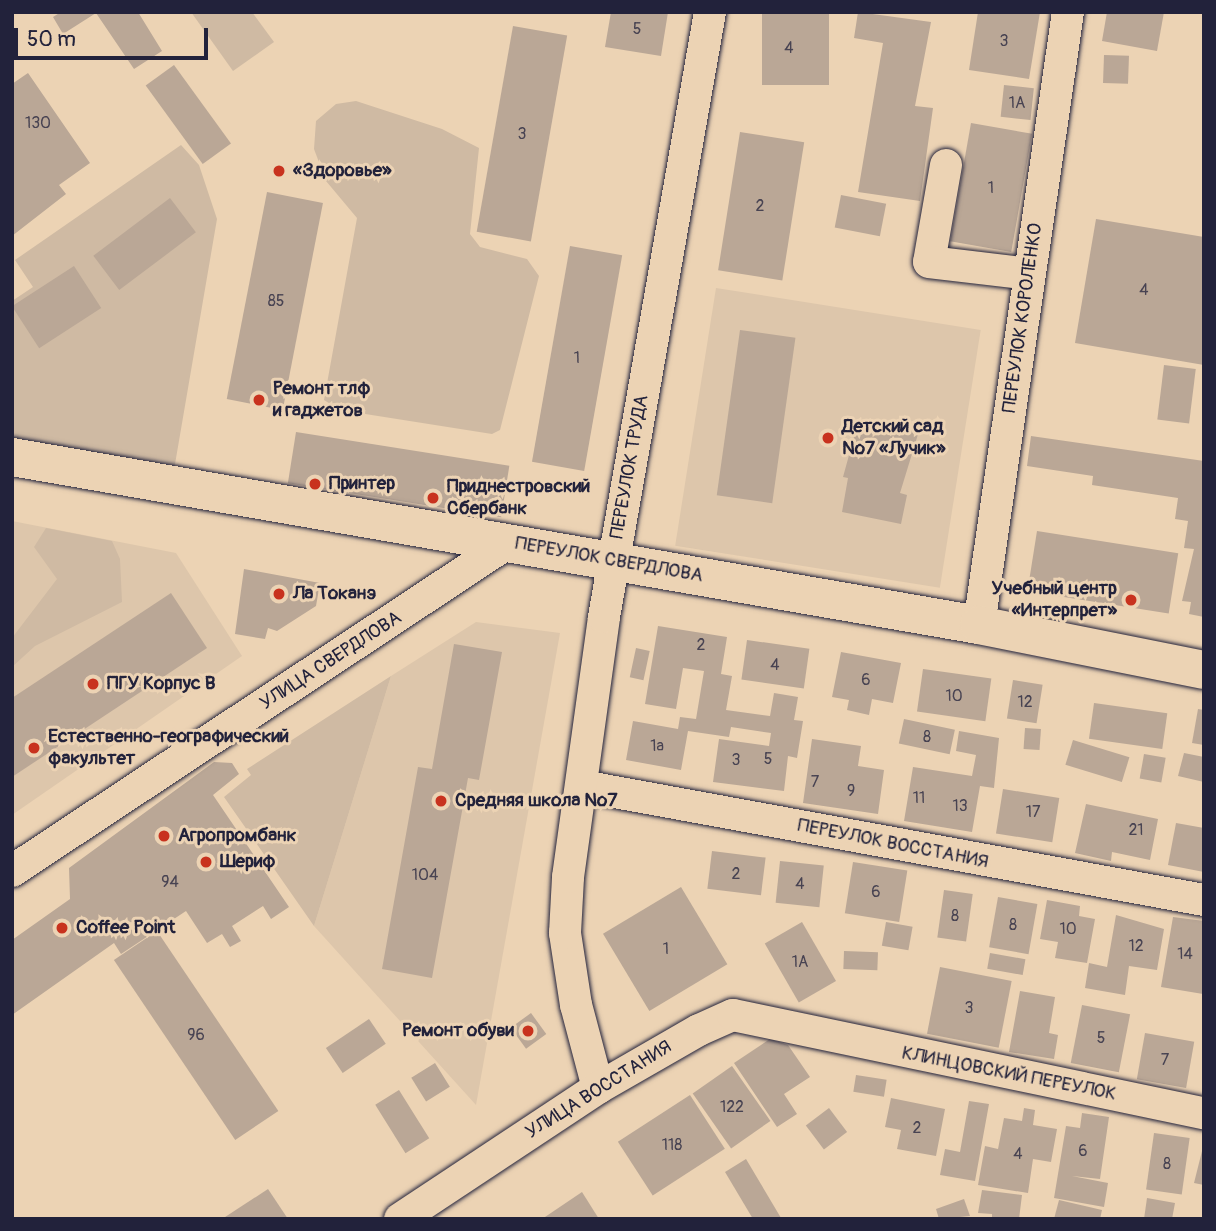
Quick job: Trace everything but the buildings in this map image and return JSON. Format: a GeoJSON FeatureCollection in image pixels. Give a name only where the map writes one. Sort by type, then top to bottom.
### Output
{"type":"FeatureCollection","features":[{"type":"Feature","properties":{"kind":"main road","name":"ПЕРЕУЛОК СВЕРДЛОВА"},"geometry":{"type":"LineString","coordinates":[[12,457],[979,625],[1204,670]]}},
{"type":"Feature","properties":{"kind":"street","name":"ПЕРЕУЛОК ТРУДА"},"geometry":{"type":"LineString","coordinates":[[598,1088],[576,1005],[565,933],[582,786],[614,560],[710,12]]}},
{"type":"Feature","properties":{"kind":"street","name":"ПЕРЕУЛОК КОРОЛЕНКО"},"geometry":{"type":"LineString","coordinates":[[979,625],[1068,12]]}},
{"type":"Feature","properties":{"kind":"street"},"geometry":{"type":"LineString","coordinates":[[946,165],[929,262],[1029,274]]}},
{"type":"Feature","properties":{"kind":"street","name":"УЛИЦА СВЕРДЛОВА"},"geometry":{"type":"LineString","coordinates":[[12,871],[509,542]]}},
{"type":"Feature","properties":{"kind":"street","name":"ПЕРЕУЛОК ВОССТАНИЯ"},"geometry":{"type":"LineString","coordinates":[[582,786],[1204,900]]}},
{"type":"Feature","properties":{"kind":"street","name":"УЛИЦА ВОССТАНИЯ"},"geometry":{"type":"LineString","coordinates":[[400,1219],[598,1088],[699,1030],[733,1015],[771,1020],[814,1035]]}},
{"type":"Feature","properties":{"kind":"street","name":"КЛИНЦОВСКИЙ ПЕРЕУЛОК"},"geometry":{"type":"LineString","coordinates":[[814,1035],[1204,1113]]}},
{"type":"Feature","properties":{"kind":"shaded area"},"geometry":{"type":"Polygon","coordinates":[[[191,12],[252,12],[274,42],[233,71],[191,12]]]}},
{"type":"Feature","properties":{"kind":"shaded area"},"geometry":{"type":"Polygon","coordinates":[[[356,101],[442,129],[479,148],[470,234],[480,247],[527,259],[539,276],[500,430],[492,434],[340,410],[324,400],[357,218],[326,181],[314,149],[316,121],[336,104],[356,101]]]}},
{"type":"Feature","properties":{"kind":"shaded area"},"geometry":{"type":"Polygon","coordinates":[[[181,145],[199,165],[217,219],[174,470],[12,441],[12,301],[33,287],[15,260],[181,145]]]}},
{"type":"Feature","properties":{"kind":"shaded area","name":"Детский сад №7 «Лучик»"},"geometry":{"type":"Polygon","coordinates":[[[716,288],[981,330],[940,588],[675,546],[716,288]]]}},
{"type":"Feature","properties":{"kind":"shaded area"},"geometry":{"type":"Polygon","coordinates":[[[12,521],[176,553],[242,656],[12,815],[12,521]]]}},
{"type":"Feature","properties":{"kind":"shaded area"},"geometry":{"type":"Polygon","coordinates":[[[46,528],[112,541],[120,559],[122,602],[35,646],[12,667],[12,638],[57,579],[34,547],[46,528]]]}},
{"type":"Feature","properties":{"kind":"shaded area","name":"Средняя школа №7"},"geometry":{"type":"Polygon","coordinates":[[[476,622],[560,633],[476,1105],[314,926],[391,676],[476,622]]]}},
{"type":"Feature","properties":{"kind":"shaded area"},"geometry":{"type":"Polygon","coordinates":[[[391,676],[314,926],[224,797],[251,775],[247,769],[391,676]]]}},
{"type":"Feature","properties":{"kind":"place","name":"«Здоровье»"},"geometry":{"type":"Point","coordinates":[279,171]}},
{"type":"Feature","properties":{"kind":"place","name":"Ремонт тлф и гаджетов"},"geometry":{"type":"Point","coordinates":[259,400]}},
{"type":"Feature","properties":{"kind":"place","name":"Детский сад №7 «Лучик»"},"geometry":{"type":"Point","coordinates":[828,438]}},
{"type":"Feature","properties":{"kind":"place","name":"Принтер"},"geometry":{"type":"Point","coordinates":[315,484]}},
{"type":"Feature","properties":{"kind":"place","name":"Приднестровский Сбербанк"},"geometry":{"type":"Point","coordinates":[433,498]}},
{"type":"Feature","properties":{"kind":"place","name":"Ла Токанэ"},"geometry":{"type":"Point","coordinates":[279,594]}},
{"type":"Feature","properties":{"kind":"place","name":"Учебный центр «Интерпрет»"},"geometry":{"type":"Point","coordinates":[1131,600]}},
{"type":"Feature","properties":{"kind":"place","name":"ПГУ Корпус В"},"geometry":{"type":"Point","coordinates":[93,684]}},
{"type":"Feature","properties":{"kind":"place","name":"Естественно-географический факультет"},"geometry":{"type":"Point","coordinates":[34,748]}},
{"type":"Feature","properties":{"kind":"place","name":"Средняя школа №7"},"geometry":{"type":"Point","coordinates":[441,801]}},
{"type":"Feature","properties":{"kind":"place","name":"Агропромбанк"},"geometry":{"type":"Point","coordinates":[164,836]}},
{"type":"Feature","properties":{"kind":"place","name":"Шериф"},"geometry":{"type":"Point","coordinates":[206,862]}},
{"type":"Feature","properties":{"kind":"place","name":"Coffee Point"},"geometry":{"type":"Point","coordinates":[62,928]}},
{"type":"Feature","properties":{"kind":"place","name":"Ремонт обуви"},"geometry":{"type":"Point","coordinates":[528,1031]}}]}
